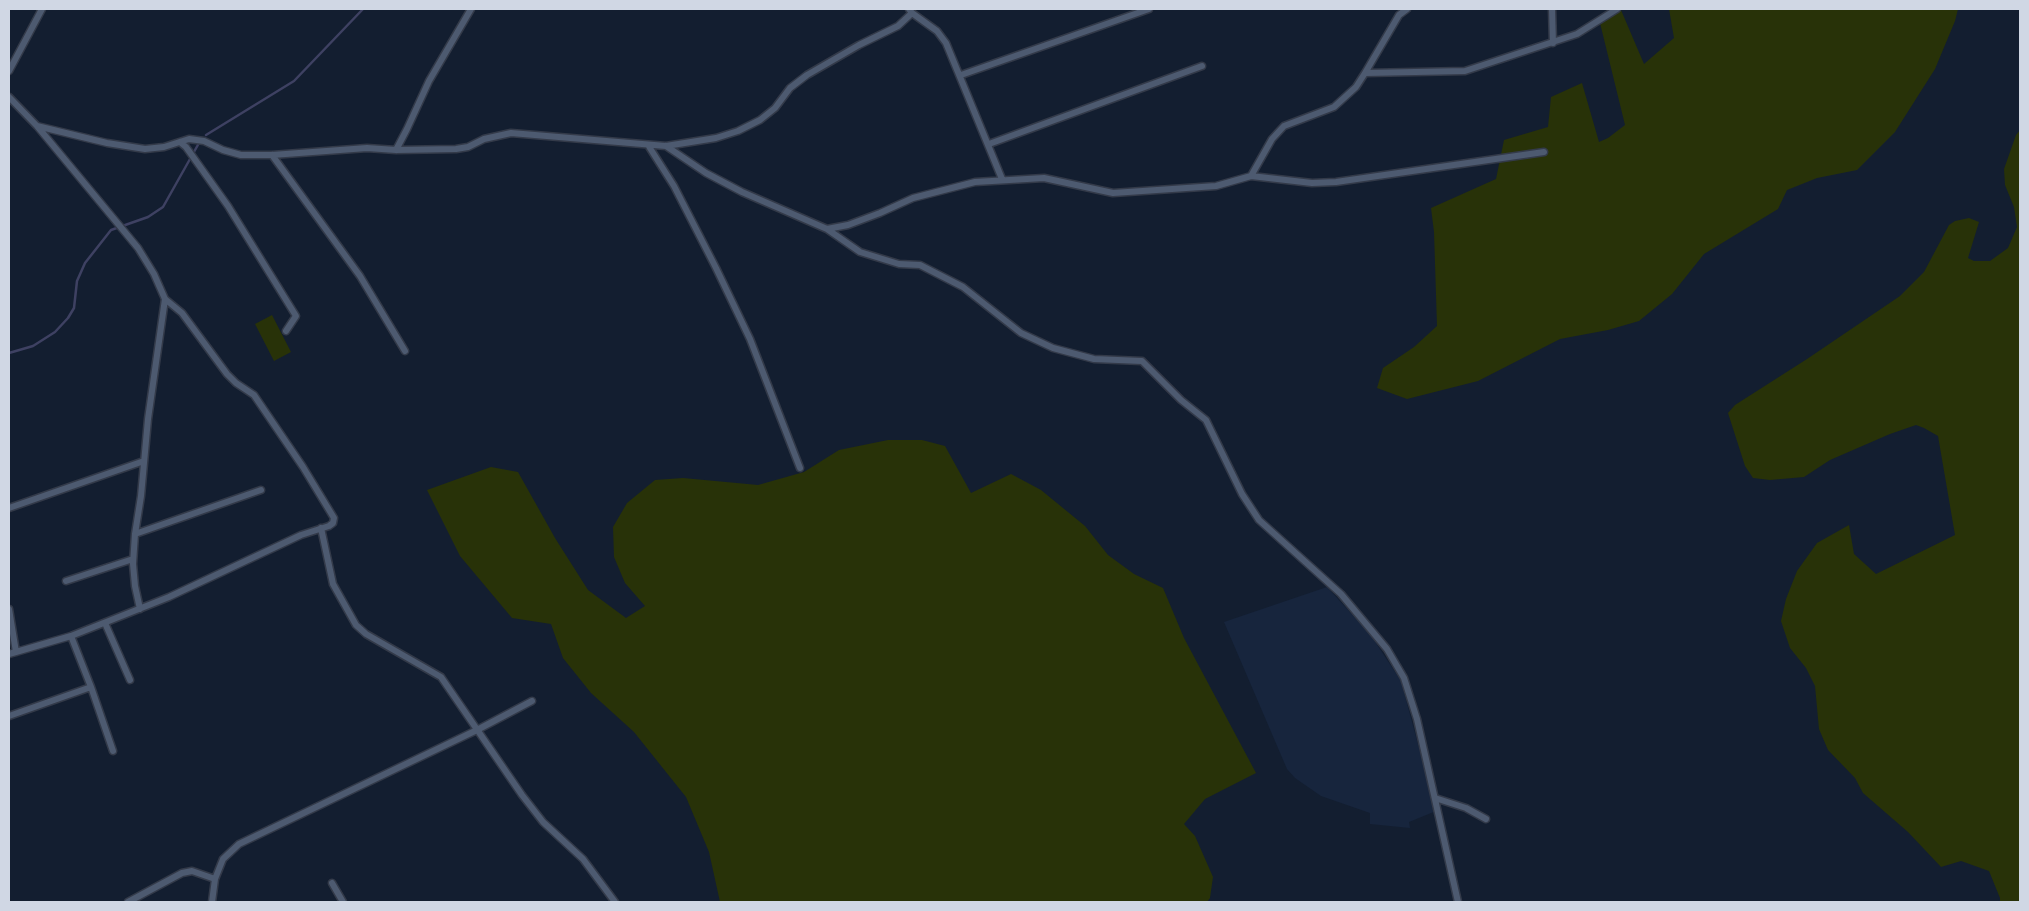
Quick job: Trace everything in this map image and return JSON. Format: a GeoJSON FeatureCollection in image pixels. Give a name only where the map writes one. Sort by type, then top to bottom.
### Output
{"type":"FeatureCollection","features":[{"type":"Feature","properties":{"kind":"street"},"geometry":{"type":"LineString","coordinates":[[9,71],[42,9]]}},
{"type":"Feature","properties":{"kind":"street"},"geometry":{"type":"LineString","coordinates":[[396,150],[408,130],[428,81],[471,9]]}},
{"type":"Feature","properties":{"kind":"street"},"geometry":{"type":"LineString","coordinates":[[960,74],[1149,9]]}},
{"type":"Feature","properties":{"kind":"street"},"geometry":{"type":"LineString","coordinates":[[1250,176],[1272,139],[1284,126],[1334,107],[1356,87],[1399,15],[1407,9]]}},
{"type":"Feature","properties":{"kind":"street"},"geometry":{"type":"LineString","coordinates":[[1552,9],[1553,43]]}},
{"type":"Feature","properties":{"kind":"street"},"geometry":{"type":"LineString","coordinates":[[1365,73],[1465,71],[1577,34],[1617,9]]}},
{"type":"Feature","properties":{"kind":"street"},"geometry":{"type":"LineString","coordinates":[[37,126],[107,143],[145,149],[164,147],[189,139],[204,141],[223,150],[241,155],[272,155],[367,148],[396,150],[456,149],[468,147],[484,139],[511,133],[666,146],[716,138],[738,131],[760,120],[775,108],[790,88],[807,75],[859,45],[898,26],[911,11],[937,31],[946,43],[1002,179]]}},
{"type":"Feature","properties":{"kind":"street"},"geometry":{"type":"LineString","coordinates":[[989,144],[1202,66]]}},
{"type":"Feature","properties":{"kind":"street"},"geometry":{"type":"LineString","coordinates":[[9,97],[37,126],[138,248],[154,274],[165,299],[182,313],[227,374],[236,383],[254,395],[334,518],[333,523],[301,535],[205,581],[140,609],[72,636],[9,654]]}},
{"type":"Feature","properties":{"kind":"street"},"geometry":{"type":"LineString","coordinates":[[47,139],[50,133],[54,131]]}},
{"type":"Feature","properties":{"kind":"street"},"geometry":{"type":"LineString","coordinates":[[180,142],[200,166],[247,234],[296,316],[286,331]]}},
{"type":"Feature","properties":{"kind":"street"},"geometry":{"type":"LineString","coordinates":[[648,145],[674,186],[750,339],[800,468]]}},
{"type":"Feature","properties":{"kind":"street"},"geometry":{"type":"LineString","coordinates":[[666,146],[714,177],[742,192],[826,229],[860,252],[900,264],[920,265],[963,287],[1021,333],[1052,348],[1094,359],[1142,362],[1181,400],[1206,420],[1242,494],[1259,520],[1341,594],[1368,624],[1392,656],[1404,678],[1417,719],[1458,902]]}},
{"type":"Feature","properties":{"kind":"street"},"geometry":{"type":"LineString","coordinates":[[826,229],[856,222],[913,198],[974,182],[1002,179],[1057,180],[1096,191],[1113,192],[1216,186],[1250,176],[1312,183],[1336,182],[1544,152]]}},
{"type":"Feature","properties":{"kind":"street"},"geometry":{"type":"LineString","coordinates":[[272,155],[360,276],[405,351]]}},
{"type":"Feature","properties":{"kind":"street"},"geometry":{"type":"LineString","coordinates":[[140,609],[135,586],[133,559],[135,534],[148,419],[165,299]]}},
{"type":"Feature","properties":{"kind":"street"},"geometry":{"type":"LineString","coordinates":[[9,508],[144,461]]}},
{"type":"Feature","properties":{"kind":"street"},"geometry":{"type":"LineString","coordinates":[[135,534],[261,490]]}},
{"type":"Feature","properties":{"kind":"street"},"geometry":{"type":"LineString","coordinates":[[321,528],[333,584],[356,625],[380,642],[441,677],[522,795],[543,822],[583,859],[615,902]]}},
{"type":"Feature","properties":{"kind":"street"},"geometry":{"type":"LineString","coordinates":[[66,581],[133,559]]}},
{"type":"Feature","properties":{"kind":"street"},"geometry":{"type":"LineString","coordinates":[[9,609],[16,652]]}},
{"type":"Feature","properties":{"kind":"street"},"geometry":{"type":"LineString","coordinates":[[106,623],[130,680]]}},
{"type":"Feature","properties":{"kind":"street"},"geometry":{"type":"LineString","coordinates":[[72,636],[92,687],[113,751]]}},
{"type":"Feature","properties":{"kind":"street"},"geometry":{"type":"LineString","coordinates":[[9,716],[92,687]]}},
{"type":"Feature","properties":{"kind":"street"},"geometry":{"type":"LineString","coordinates":[[212,902],[214,879],[223,859],[239,844],[477,730],[532,701]]}},
{"type":"Feature","properties":{"kind":"street"},"geometry":{"type":"LineString","coordinates":[[1435,798],[1466,808],[1486,819]]}},
{"type":"Feature","properties":{"kind":"street"},"geometry":{"type":"LineString","coordinates":[[128,902],[182,873],[192,871],[214,879]]}},
{"type":"Feature","properties":{"kind":"street"},"geometry":{"type":"LineString","coordinates":[[332,883],[342,902]]}},
{"type":"Feature","properties":{"kind":"shaded area"},"geometry":{"type":"Polygon","coordinates":[[[1327,587],[1370,634],[1401,681],[1436,811],[1409,822],[1410,828],[1370,824],[1370,813],[1321,796],[1295,778],[1287,769],[1224,622],[1327,587]]]}},
{"type":"Feature","properties":{"kind":"green space"},"geometry":{"type":"Polygon","coordinates":[[[1669,9],[1958,9],[1935,69],[1895,132],[1857,170],[1817,178],[1787,190],[1778,209],[1704,254],[1672,294],[1639,321],[1608,330],[1560,339],[1478,381],[1407,399],[1377,388],[1383,368],[1414,347],[1437,326],[1434,232],[1431,208],[1496,179],[1504,140],[1548,127],[1551,97],[1582,83],[1599,142],[1608,138],[1625,125],[1600,23],[1621,10],[1644,64],[1674,38],[1669,9]]]}},
{"type":"Feature","properties":{"kind":"green space"},"geometry":{"type":"Polygon","coordinates":[[[2020,130],[2020,902],[2000,902],[1989,871],[1961,861],[1941,867],[1908,832],[1863,793],[1855,778],[1828,750],[1819,729],[1815,686],[1806,668],[1790,648],[1781,621],[1786,599],[1797,571],[1817,543],[1849,525],[1854,554],[1876,574],[1955,535],[1938,436],[1916,425],[1830,460],[1804,477],[1770,480],[1753,478],[1745,466],[1728,413],[1735,405],[1900,296],[1924,272],[1949,225],[1955,221],[1969,218],[1979,222],[1968,258],[1974,261],[1990,261],[2008,248],[2017,227],[2014,207],[2005,185],[2004,169],[2016,135],[2020,130]]]}},
{"type":"Feature","properties":{"kind":"green space"},"geometry":{"type":"Polygon","coordinates":[[[272,315],[291,352],[274,361],[255,324],[272,315]]]}},
{"type":"Feature","properties":{"kind":"green space"},"geometry":{"type":"Polygon","coordinates":[[[888,440],[922,440],[945,446],[971,493],[1011,474],[1041,490],[1085,526],[1108,555],[1134,574],[1163,588],[1184,638],[1256,773],[1205,799],[1184,824],[1195,836],[1213,877],[1210,898],[1207,902],[720,902],[709,852],[686,797],[634,732],[591,693],[563,658],[551,624],[512,618],[460,556],[427,490],[491,467],[518,472],[555,538],[588,590],[626,618],[645,606],[625,583],[614,557],[613,527],[627,503],[655,480],[683,478],[758,485],[804,472],[839,450],[888,440]]]}},
{"type":"Feature","properties":{"kind":"waterway"},"geometry":{"type":"LineString","coordinates":[[206,135],[294,81],[363,9]]}},
{"type":"Feature","properties":{"kind":"waterway"},"geometry":{"type":"LineString","coordinates":[[9,353],[33,346],[55,332],[68,318],[74,308],[77,281],[85,263],[111,230],[148,217],[163,207],[199,143]]}}]}
